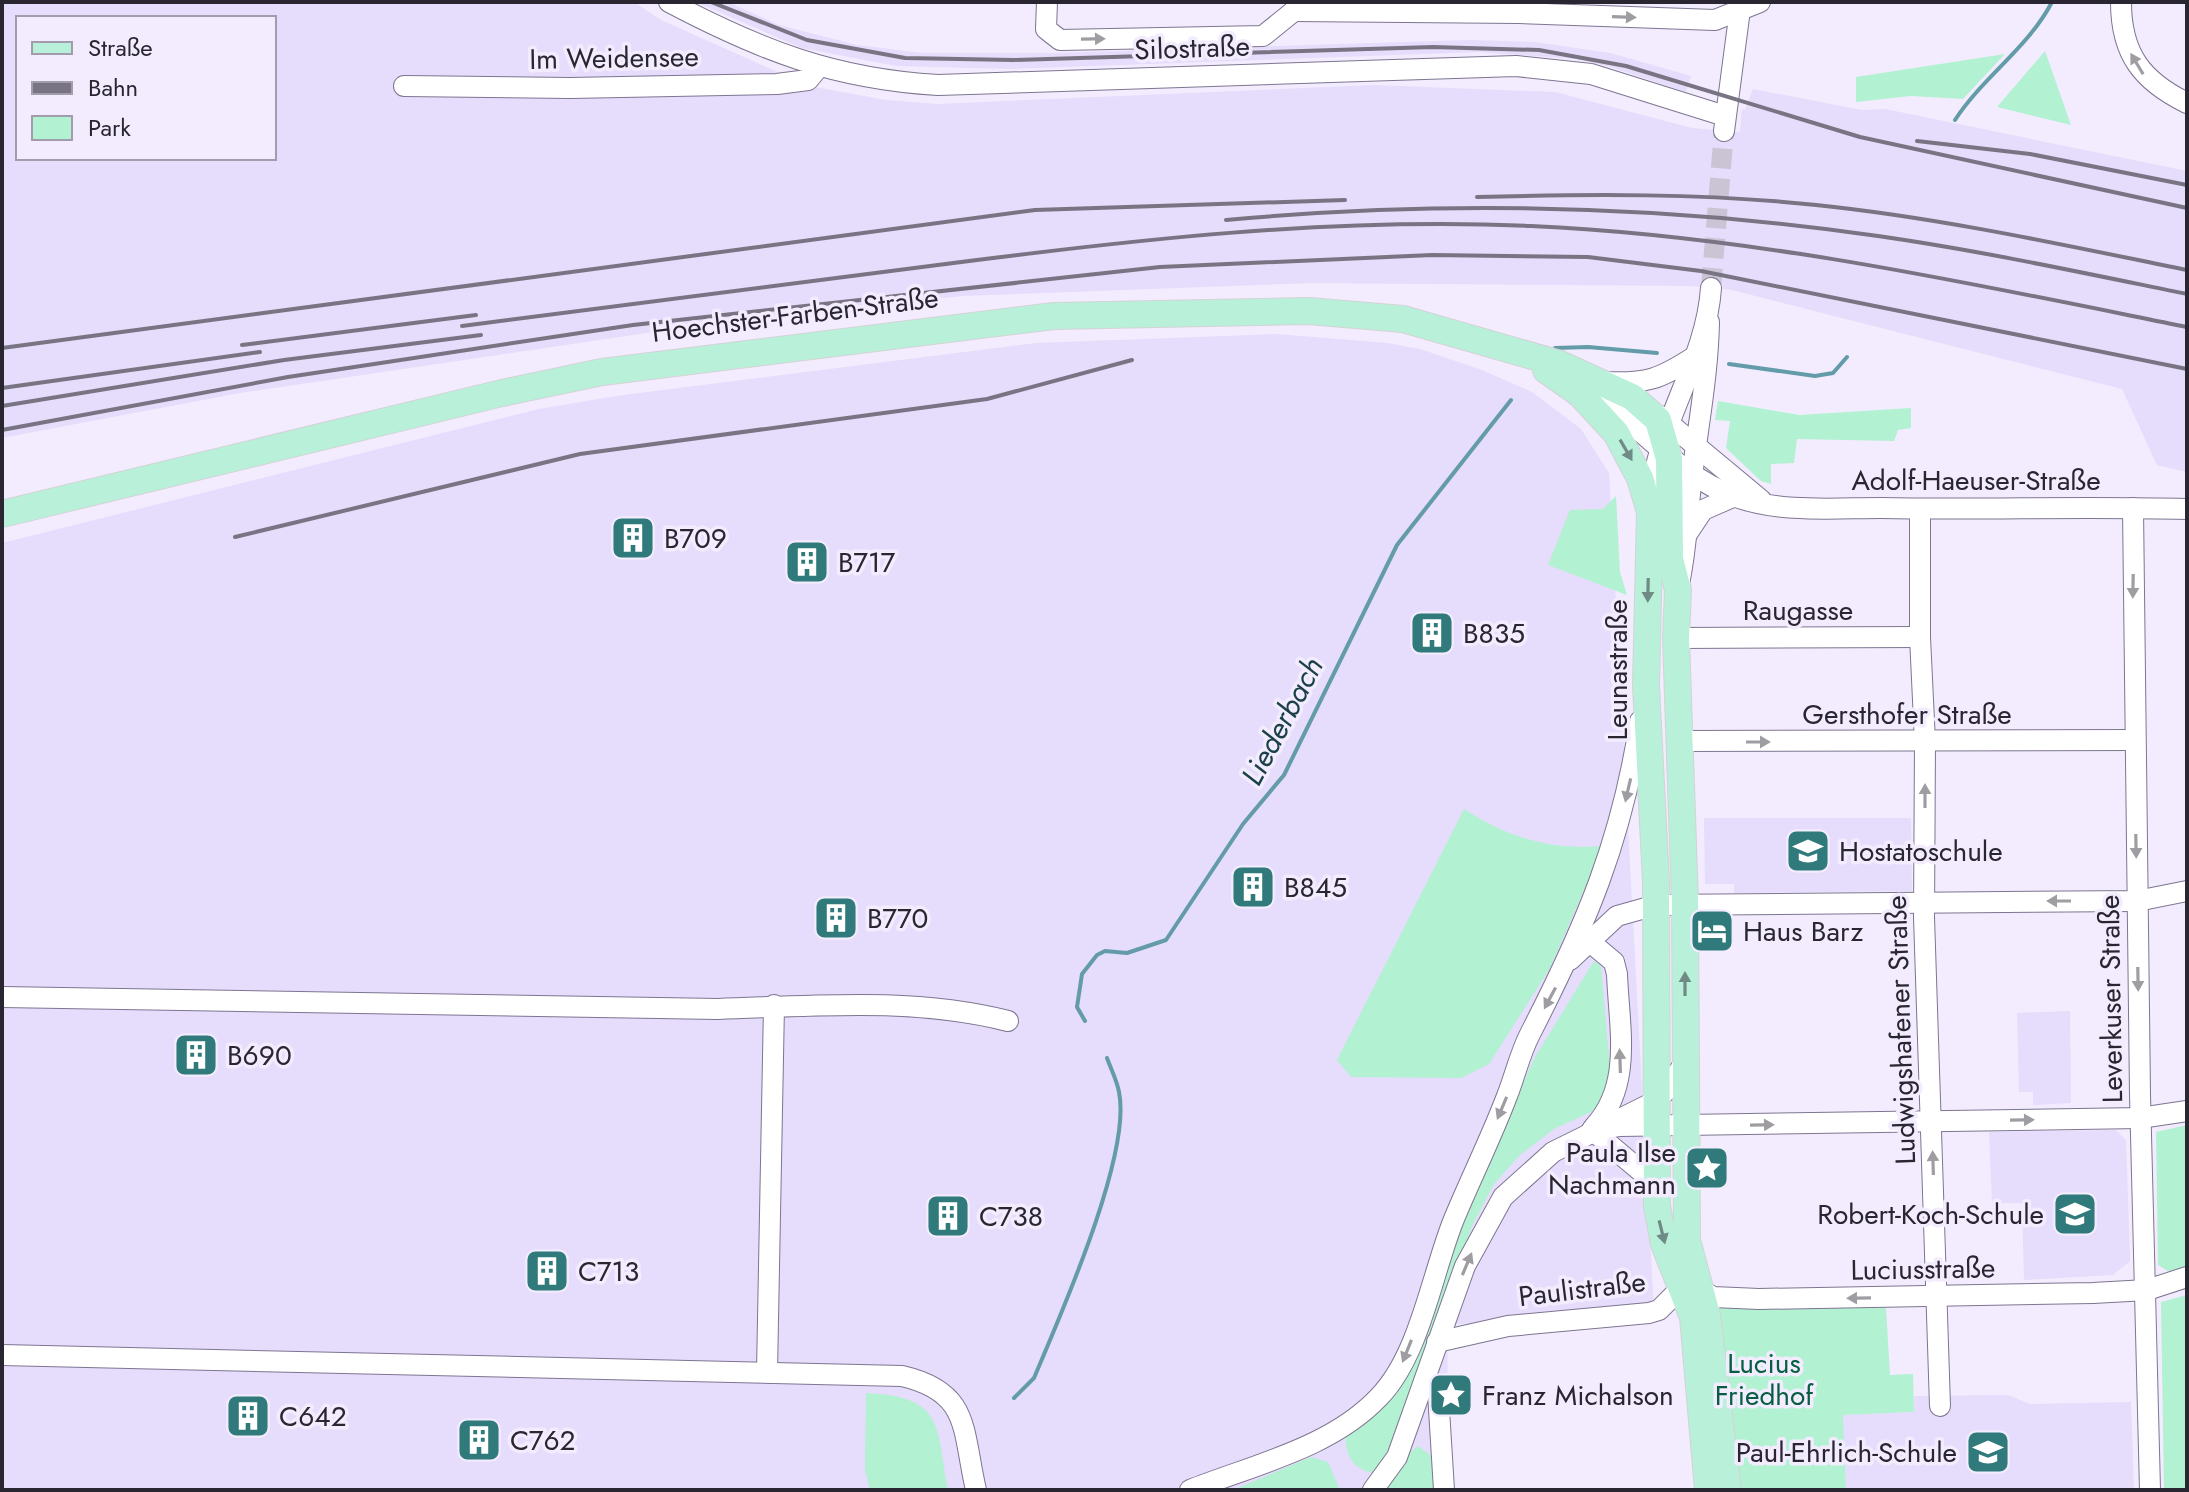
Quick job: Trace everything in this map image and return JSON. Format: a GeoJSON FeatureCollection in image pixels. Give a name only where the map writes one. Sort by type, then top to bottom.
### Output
{"type":"FeatureCollection","features":[{"type":"Feature","properties":{"kind":"main road","name":"Hoechster-Farben-Straße"},"geometry":{"type":"LineString","coordinates":[[2,514],[539,384],[602,372],[999,320],[1137,313],[1363,314],[1432,327],[1560,364],[1603,382],[1647,407]]}},
{"type":"Feature","properties":{"kind":"main road","name":"Leunastraße"},"geometry":{"type":"LineString","coordinates":[[1511,352],[1580,394],[1616,433],[1640,478],[1650,512],[1646,685],[1656,905],[1656,1184],[1659,1226],[1691,1290],[1728,1490]]}},
{"type":"Feature","properties":{"kind":"main road","name":"Leunastraße"},"geometry":{"type":"LineString","coordinates":[[1647,407],[1658,420],[1674,452],[1670,559],[1678,590],[1676,638],[1685,903],[1687,1240],[1708,1490]]}},
{"type":"Feature","properties":{"kind":"street","name":"Silostraße"},"geometry":{"type":"LineString","coordinates":[[669,2],[818,68],[859,78],[938,85],[1516,66],[1591,74],[1724,123],[1747,5]]}},
{"type":"Feature","properties":{"kind":"street"},"geometry":{"type":"LineString","coordinates":[[1047,2],[1046,29],[1060,40],[1263,36],[1292,6],[1518,7],[1715,20],[1747,5]]}},
{"type":"Feature","properties":{"kind":"street"},"geometry":{"type":"LineString","coordinates":[[2121,2],[2121,26],[2131,53],[2146,77],[2187,103]]}},
{"type":"Feature","properties":{"kind":"street","name":"Im Weidensee"},"geometry":{"type":"LineString","coordinates":[[404,86],[570,88],[777,84],[808,80],[818,68]]}},
{"type":"Feature","properties":{"kind":"street","name":"Leunastraße"},"geometry":{"type":"LineString","coordinates":[[1678,590],[1686,536],[1674,452],[1708,366],[1711,288]]}},
{"type":"Feature","properties":{"kind":"street"},"geometry":{"type":"LineString","coordinates":[[1650,512],[1674,452],[1694,357],[1709,322]]}},
{"type":"Feature","properties":{"kind":"street","name":"Hoechster-Farben-Straße"},"geometry":{"type":"LineString","coordinates":[[1603,382],[1644,383],[1658,379],[1694,357]]}},
{"type":"Feature","properties":{"kind":"street"},"geometry":{"type":"LineString","coordinates":[[1552,375],[1578,384],[1617,408],[1674,452],[1723,469],[1765,504]]}},
{"type":"Feature","properties":{"kind":"street","name":"Adolf-Haeuser-Straße"},"geometry":{"type":"LineString","coordinates":[[1674,452],[1735,496],[1765,504],[1920,509],[2187,509]]}},
{"type":"Feature","properties":{"kind":"street"},"geometry":{"type":"LineString","coordinates":[[1686,536],[1703,510],[1735,496]]}},
{"type":"Feature","properties":{"kind":"street","name":"Leverkuser Straße"},"geometry":{"type":"LineString","coordinates":[[2133,508],[2140,1118],[2150,1490]]}},
{"type":"Feature","properties":{"kind":"street","name":"Ludwigshafener Straße"},"geometry":{"type":"LineString","coordinates":[[1920,509],[1920,637],[1925,742],[1924,902],[1940,1406]]}},
{"type":"Feature","properties":{"kind":"street","name":"Raugasse"},"geometry":{"type":"LineString","coordinates":[[1676,638],[1920,637]]}},
{"type":"Feature","properties":{"kind":"street"},"geometry":{"type":"LineString","coordinates":[[1193,1489],[1313,1443],[1365,1410],[1393,1379],[1408,1350],[1453,1222],[1529,1036],[1570,960],[1619,830],[1646,685]]}},
{"type":"Feature","properties":{"kind":"street","name":"Gersthofer Straße"},"geometry":{"type":"LineString","coordinates":[[1680,741],[2134,740]]}},
{"type":"Feature","properties":{"kind":"street"},"geometry":{"type":"LineString","coordinates":[[1570,960],[1617,916],[1656,905],[2137,901],[2187,891]]}},
{"type":"Feature","properties":{"kind":"street"},"geometry":{"type":"LineString","coordinates":[[1590,942],[1614,962],[1617,974],[1620,1082],[1604,1116],[1592,1130]]}},
{"type":"Feature","properties":{"kind":"street"},"geometry":{"type":"LineString","coordinates":[[2,997],[718,1009],[774,1005],[952,1009],[1008,1021]]}},
{"type":"Feature","properties":{"kind":"street"},"geometry":{"type":"LineString","coordinates":[[767,1372],[774,1005]]}},
{"type":"Feature","properties":{"kind":"street"},"geometry":{"type":"LineString","coordinates":[[1373,1490],[1397,1457],[1455,1295],[1479,1237],[1503,1197],[1553,1152],[1592,1130],[1658,1107],[1685,1062]]}},
{"type":"Feature","properties":{"kind":"street"},"geometry":{"type":"LineString","coordinates":[[1658,1107],[1684,1127],[2140,1118],[2187,1111]]}},
{"type":"Feature","properties":{"kind":"street","name":"Leunastraße"},"geometry":{"type":"LineString","coordinates":[[1658,1107],[1684,1127]]}},
{"type":"Feature","properties":{"kind":"street"},"geometry":{"type":"LineString","coordinates":[[1592,1130],[1656,1184]]}},
{"type":"Feature","properties":{"kind":"street","name":"Luciusstraße"},"geometry":{"type":"LineString","coordinates":[[1691,1290],[1713,1297],[1759,1299],[1937,1297],[2147,1290],[2187,1277]]}},
{"type":"Feature","properties":{"kind":"street","name":"Paulistraße"},"geometry":{"type":"LineString","coordinates":[[1437,1342],[1484,1331],[1659,1310],[1691,1290]]}},
{"type":"Feature","properties":{"kind":"street","name":"Paulistraße"},"geometry":{"type":"LineString","coordinates":[[1455,1295],[1466,1321],[1484,1331]]}},
{"type":"Feature","properties":{"kind":"street"},"geometry":{"type":"LineString","coordinates":[[2,1355],[902,1376],[942,1389],[957,1407],[976,1490]]}},
{"type":"Feature","properties":{"kind":"street"},"geometry":{"type":"LineString","coordinates":[[1438,1393],[1444,1490]]}},
{"type":"Feature","properties":{"kind":"shaded area"},"geometry":{"type":"Polygon","coordinates":[[[2,2],[634,2],[661,20],[809,86],[886,100],[937,104],[1374,85],[1555,92],[1692,128],[1740,132],[1742,109],[1745,110],[1753,89],[1862,110],[1885,109],[2187,171],[2187,472],[2157,465],[2122,389],[1732,290],[1691,286],[1311,283],[962,296],[694,326],[240,393],[2,438],[2,2]]]}},
{"type":"Feature","properties":{"kind":"shaded area"},"geometry":{"type":"Polygon","coordinates":[[[696,2],[728,2],[779,25],[857,45],[922,53],[1057,53],[1470,40],[1535,42],[1610,53],[1691,76],[1686,92],[1576,59],[1479,52],[1012,69],[896,66],[802,48],[696,2]]]}},
{"type":"Feature","properties":{"kind":"shaded area"},"geometry":{"type":"Polygon","coordinates":[[[1277,334],[1387,343],[1420,349],[1482,370],[1532,392],[1581,429],[1609,473],[1654,1312],[1447,1325],[1449,1490],[2,1490],[2,543],[539,409],[616,396],[1036,343],[1277,334]]]}},
{"type":"Feature","properties":{"kind":"shaded area","name":"Hostatoschule"},"geometry":{"type":"Polygon","coordinates":[[[1704,818],[1911,818],[1912,891],[1734,893],[1734,884],[1705,884],[1704,818]]]}},
{"type":"Feature","properties":{"kind":"shaded area"},"geometry":{"type":"Polygon","coordinates":[[[2070,1011],[2071,1103],[2033,1105],[2033,1092],[2019,1092],[2017,1013],[2070,1011]]]}},
{"type":"Feature","properties":{"kind":"shaded area","name":"Robert-Koch-Schule"},"geometry":{"type":"Polygon","coordinates":[[[2116,1130],[2126,1140],[2130,1261],[2113,1275],[2024,1280],[2022,1203],[1992,1203],[1989,1132],[2116,1130]]]}},
{"type":"Feature","properties":{"kind":"shaded area","name":"Paul-Ehrlich-Schule"},"geometry":{"type":"Polygon","coordinates":[[[2008,1395],[2030,1404],[2131,1402],[2134,1490],[1846,1490],[1842,1415],[1914,1412],[1914,1396],[2008,1395]]]}},
{"type":"Feature","properties":{"kind":"green space"},"geometry":{"type":"Polygon","coordinates":[[[2045,51],[2071,125],[1997,107],[2045,51]]]}},
{"type":"Feature","properties":{"kind":"green space"},"geometry":{"type":"Polygon","coordinates":[[[2005,54],[1963,99],[1911,96],[1856,102],[1856,77],[2005,54]]]}},
{"type":"Feature","properties":{"kind":"green space"},"geometry":{"type":"Polygon","coordinates":[[[1718,401],[1799,415],[1911,408],[1911,428],[1898,430],[1894,441],[1797,439],[1794,463],[1771,464],[1771,484],[1761,481],[1726,448],[1730,421],[1715,420],[1718,401]]]}},
{"type":"Feature","properties":{"kind":"green space"},"geometry":{"type":"Polygon","coordinates":[[[1616,496],[1620,572],[1627,595],[1548,565],[1570,510],[1603,509],[1616,496]]]}},
{"type":"Feature","properties":{"kind":"green space"},"geometry":{"type":"Polygon","coordinates":[[[1464,809],[1496,827],[1530,840],[1566,846],[1603,846],[1550,968],[1489,1064],[1461,1078],[1351,1077],[1337,1060],[1464,809]]]}},
{"type":"Feature","properties":{"kind":"green space"},"geometry":{"type":"Polygon","coordinates":[[[1594,961],[1601,966],[1611,1080],[1605,1099],[1591,1112],[1554,1129],[1520,1155],[1494,1184],[1472,1226],[1393,1444],[1375,1474],[1367,1472],[1352,1461],[1345,1436],[1381,1409],[1411,1365],[1481,1172],[1535,1057],[1594,961]]]}},
{"type":"Feature","properties":{"kind":"green space"},"geometry":{"type":"Polygon","coordinates":[[[2187,1125],[2187,1270],[2173,1274],[2158,1265],[2156,1132],[2187,1125]]]}},
{"type":"Feature","properties":{"kind":"green space"},"geometry":{"type":"Polygon","coordinates":[[[2187,1295],[2187,1490],[2164,1490],[2161,1302],[2187,1295]]]}},
{"type":"Feature","properties":{"kind":"green space","name":"Lucius Friedhof"},"geometry":{"type":"Polygon","coordinates":[[[1719,1307],[1886,1308],[1890,1375],[1913,1374],[1914,1412],[1843,1415],[1846,1490],[1741,1490],[1719,1307]]]}},
{"type":"Feature","properties":{"kind":"green space"},"geometry":{"type":"Polygon","coordinates":[[[866,1393],[910,1401],[923,1408],[932,1418],[948,1490],[870,1490],[865,1470],[866,1393]]]}},
{"type":"Feature","properties":{"kind":"green space"},"geometry":{"type":"Polygon","coordinates":[[[1418,1446],[1436,1459],[1437,1490],[1385,1490],[1405,1456],[1418,1446]]]}},
{"type":"Feature","properties":{"kind":"green space"},"geometry":{"type":"Polygon","coordinates":[[[1311,1457],[1328,1462],[1340,1490],[1233,1490],[1311,1457]]]}},
{"type":"Feature","properties":{"kind":"waterway","name":"Liederbach"},"geometry":{"type":"LineString","coordinates":[[1955,120],[2031,34],[2052,2]]}},
{"type":"Feature","properties":{"kind":"waterway","name":"Liederbach"},"geometry":{"type":"LineString","coordinates":[[1555,348],[1588,347],[1657,353]]}},
{"type":"Feature","properties":{"kind":"waterway","name":"Liederbach"},"geometry":{"type":"LineString","coordinates":[[1729,364],[1815,376],[1833,373],[1847,357]]}},
{"type":"Feature","properties":{"kind":"waterway","name":"Liederbach"},"geometry":{"type":"LineString","coordinates":[[1085,1021],[1077,1007],[1082,974],[1097,955],[1105,951],[1127,953],[1166,940],[1243,824],[1284,775],[1397,545],[1511,400]]}},
{"type":"Feature","properties":{"kind":"waterway","name":"Liederbach"},"geometry":{"type":"LineString","coordinates":[[1014,1398],[1034,1378],[1076,1277],[1105,1194],[1120,1120],[1119,1092],[1107,1058]]}},
{"type":"Feature","properties":{"kind":"tunnel"},"geometry":{"type":"LineString","coordinates":[[1711,288],[1724,131]]}},
{"type":"Feature","properties":{"kind":"railway"},"geometry":{"type":"LineString","coordinates":[[711,2],[807,40],[905,58],[1013,60],[1433,47],[1539,50],[1626,66],[1860,137],[2187,208]]}},
{"type":"Feature","properties":{"kind":"railway"},"geometry":{"type":"LineString","coordinates":[[1917,141],[2030,154],[2187,185]]}},
{"type":"Feature","properties":{"kind":"railway"},"geometry":{"type":"LineString","coordinates":[[1477,197],[1646,195],[1816,205],[1956,225],[2187,270]]}},
{"type":"Feature","properties":{"kind":"railway"},"geometry":{"type":"LineString","coordinates":[[2,348],[1035,210],[1345,200]]}},
{"type":"Feature","properties":{"kind":"railway"},"geometry":{"type":"LineString","coordinates":[[1226,220],[1471,208],[1634,212],[1716,218],[1917,242],[2187,294]]}},
{"type":"Feature","properties":{"kind":"railway"},"geometry":{"type":"LineString","coordinates":[[462,326],[1005,256],[1155,240],[1305,228],[1455,224],[1614,231],[1779,251],[1942,278],[2187,327]]}},
{"type":"Feature","properties":{"kind":"railway"},"geometry":{"type":"LineString","coordinates":[[2,430],[288,377],[633,325],[1160,267],[1432,255],[1588,257],[1701,271],[2187,369]]}},
{"type":"Feature","properties":{"kind":"railway"},"geometry":{"type":"LineString","coordinates":[[242,345],[476,315]]}},
{"type":"Feature","properties":{"kind":"railway"},"geometry":{"type":"LineString","coordinates":[[2,406],[284,360],[481,335]]}},
{"type":"Feature","properties":{"kind":"railway"},"geometry":{"type":"LineString","coordinates":[[2,388],[260,352]]}},
{"type":"Feature","properties":{"kind":"railway"},"geometry":{"type":"LineString","coordinates":[[235,537],[580,454],[987,399],[1132,360]]}},
{"type":"Feature","properties":{"kind":"place","name":"B709"},"geometry":{"type":"Point","coordinates":[633,538]}},
{"type":"Feature","properties":{"kind":"place","name":"B717"},"geometry":{"type":"Point","coordinates":[807,562]}},
{"type":"Feature","properties":{"kind":"place","name":"B835"},"geometry":{"type":"Point","coordinates":[1432,633]}},
{"type":"Feature","properties":{"kind":"place","name":"Hostatoschule"},"geometry":{"type":"Point","coordinates":[1808,851]}},
{"type":"Feature","properties":{"kind":"place","name":"B845"},"geometry":{"type":"Point","coordinates":[1253,887]}},
{"type":"Feature","properties":{"kind":"place","name":"B770"},"geometry":{"type":"Point","coordinates":[836,918]}},
{"type":"Feature","properties":{"kind":"place","name":"Haus Barz"},"geometry":{"type":"Point","coordinates":[1712,931]}},
{"type":"Feature","properties":{"kind":"place","name":"B690"},"geometry":{"type":"Point","coordinates":[196,1055]}},
{"type":"Feature","properties":{"kind":"place","name":"Paula Ilse Nachmann"},"geometry":{"type":"Point","coordinates":[1707,1168]}},
{"type":"Feature","properties":{"kind":"place","name":"Robert-Koch-Schule"},"geometry":{"type":"Point","coordinates":[2075,1214]}},
{"type":"Feature","properties":{"kind":"place","name":"C738"},"geometry":{"type":"Point","coordinates":[948,1216]}},
{"type":"Feature","properties":{"kind":"place","name":"C713"},"geometry":{"type":"Point","coordinates":[547,1271]}},
{"type":"Feature","properties":{"kind":"place","name":"Franz Michalson"},"geometry":{"type":"Point","coordinates":[1451,1395]}},
{"type":"Feature","properties":{"kind":"place","name":"C642"},"geometry":{"type":"Point","coordinates":[248,1416]}},
{"type":"Feature","properties":{"kind":"place","name":"C762"},"geometry":{"type":"Point","coordinates":[479,1440]}},
{"type":"Feature","properties":{"kind":"place","name":"Paul-Ehrlich-Schule"},"geometry":{"type":"Point","coordinates":[1988,1452]}}]}
